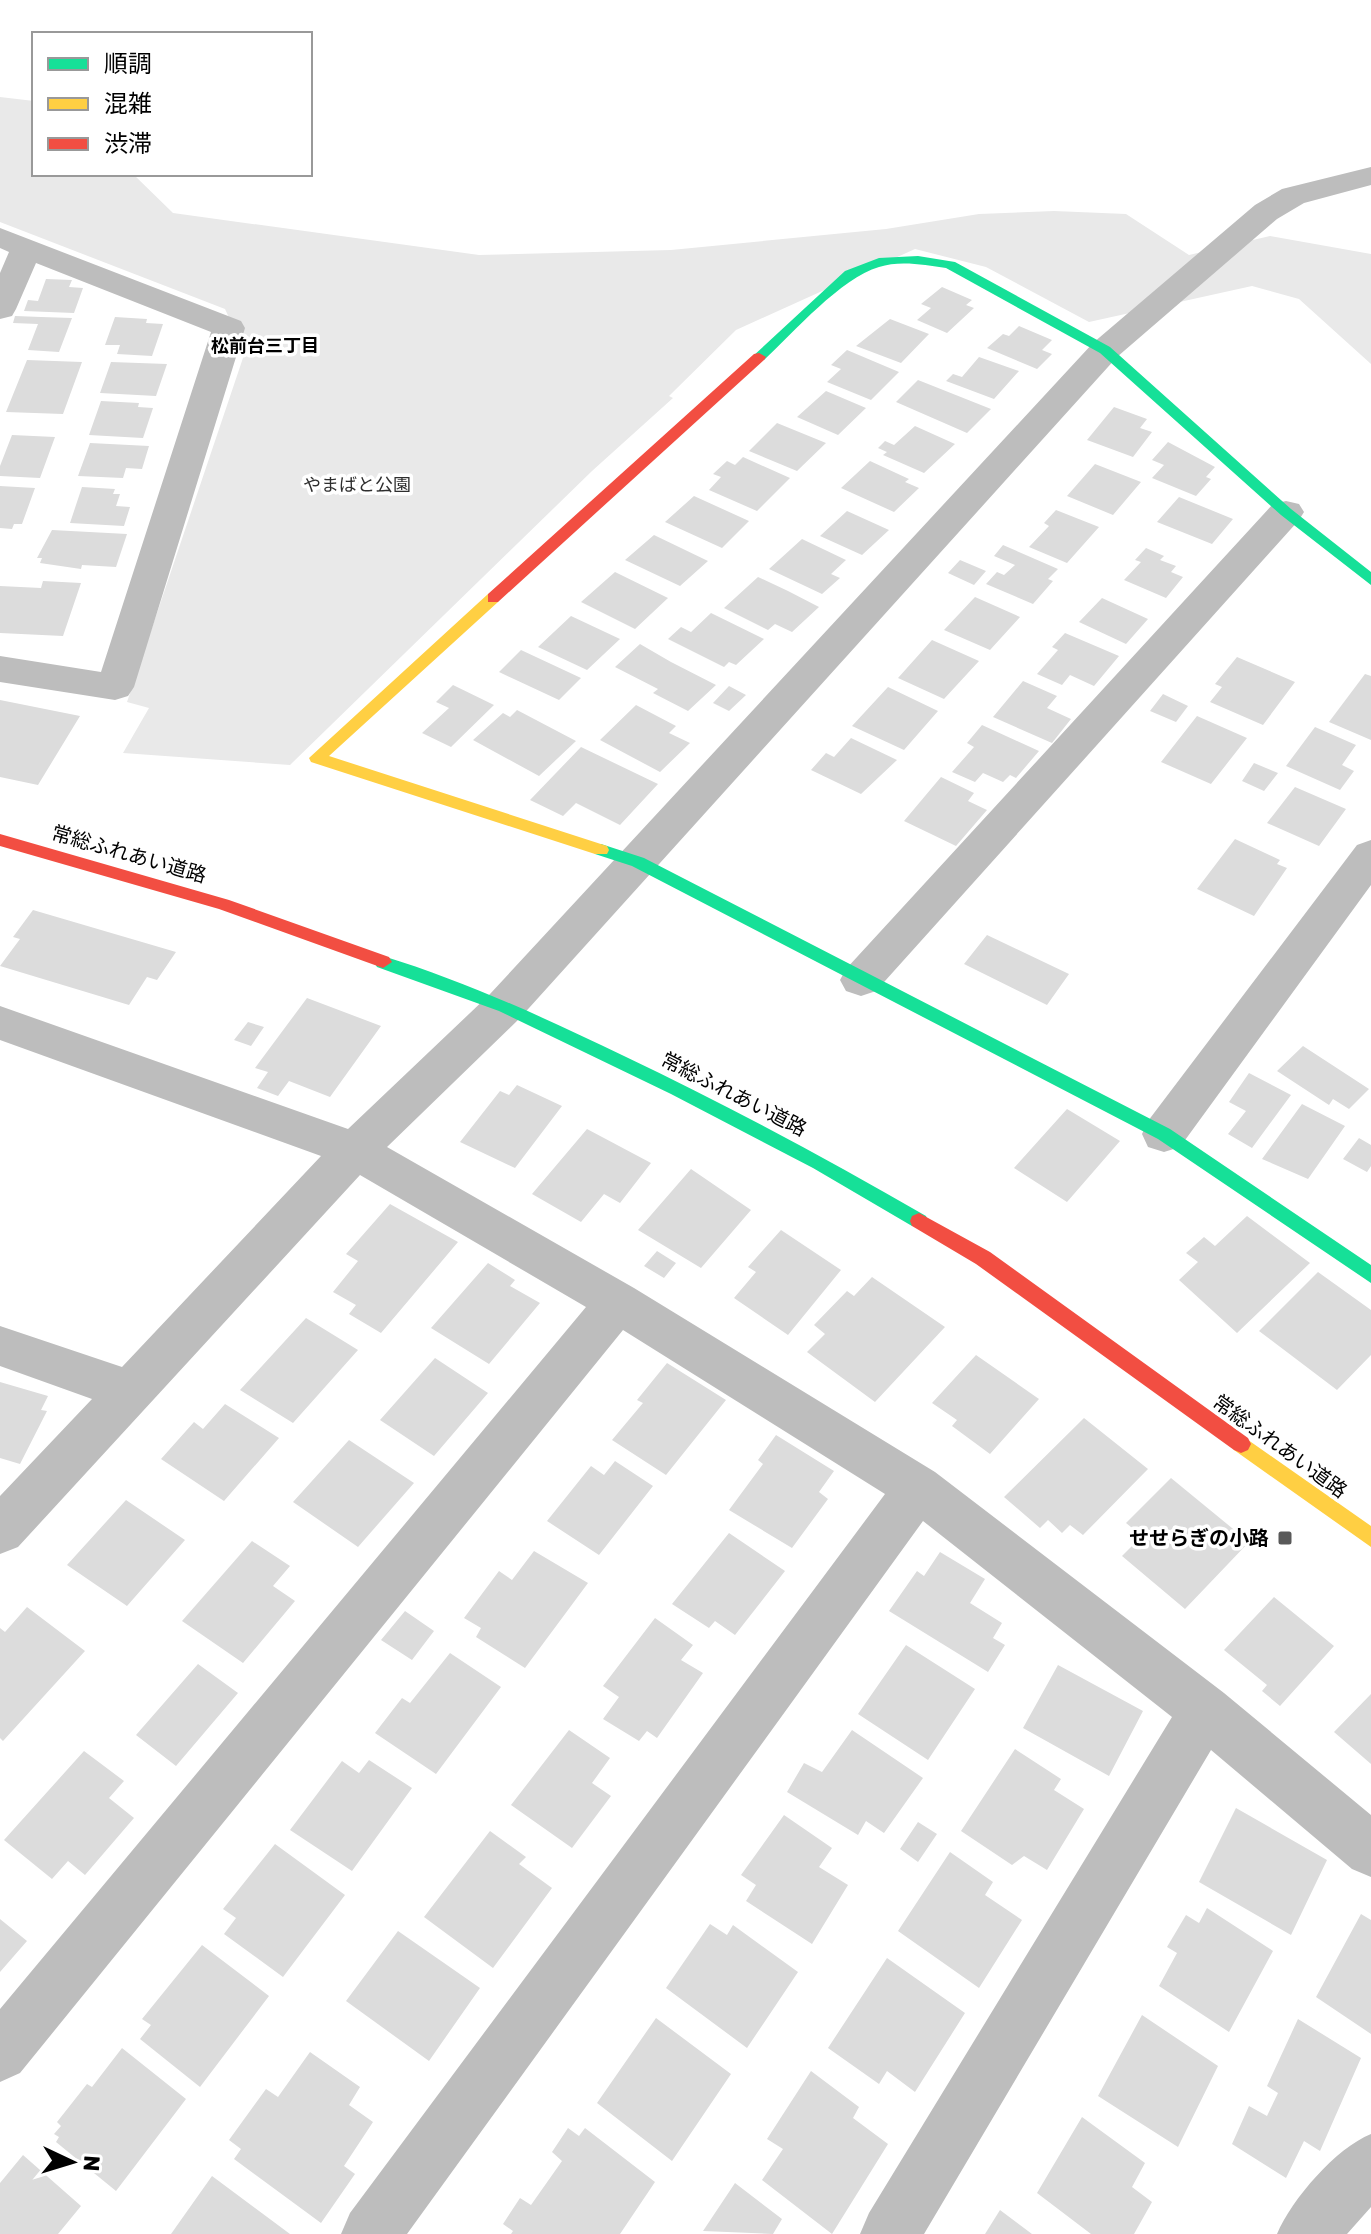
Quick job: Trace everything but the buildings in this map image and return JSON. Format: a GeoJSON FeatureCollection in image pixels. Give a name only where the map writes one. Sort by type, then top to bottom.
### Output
{"type":"FeatureCollection","features":[{"type":"Feature","properties":{"kind":"street"},"geometry":{"type":"LineString","coordinates":[[0,1531],[133,1392],[355,1150],[505,1006],[1105,350],[1266,212],[1293,196],[1371,176]]}},
{"type":"Feature","properties":{"kind":"street"},"geometry":{"type":"LineString","coordinates":[[0,309],[14,243],[229,328],[115,687],[0,669]]}},
{"type":"Feature","properties":{"kind":"street"},"geometry":{"type":"LineString","coordinates":[[1371,580],[1286,512],[1105,350],[950,265],[918,260],[879,262],[850,274],[317,758],[638,862],[1164,1134],[1371,1275]]}},
{"type":"Feature","properties":{"kind":"street"},"geometry":{"type":"LineString","coordinates":[[861,980],[1286,512]]}},
{"type":"Feature","properties":{"kind":"street","name":"常総ふれあい道路"},"geometry":{"type":"LineString","coordinates":[[0,840],[223,904],[505,1006],[677,1089],[806,1156],[983,1258],[1371,1538]]}},
{"type":"Feature","properties":{"kind":"street"},"geometry":{"type":"LineString","coordinates":[[1164,1134],[1371,855]]}},
{"type":"Feature","properties":{"kind":"street"},"geometry":{"type":"LineString","coordinates":[[0,1023],[355,1150],[618,1302],[918,1488],[1205,1711],[1371,1850]]}},
{"type":"Feature","properties":{"kind":"street"},"geometry":{"type":"LineString","coordinates":[[0,2053],[618,1302]]}},
{"type":"Feature","properties":{"kind":"street"},"geometry":{"type":"LineString","coordinates":[[0,1346],[133,1392]]}},
{"type":"Feature","properties":{"kind":"street"},"geometry":{"type":"LineString","coordinates":[[371,2234],[918,1488]]}},
{"type":"Feature","properties":{"kind":"street"},"geometry":{"type":"LineString","coordinates":[[890,2234],[1205,1711]]}},
{"type":"Feature","properties":{"kind":"street"},"geometry":{"type":"LineString","coordinates":[[1307,2234],[1371,2163]]}},
{"type":"Feature","properties":{"kind":"green space","name":"やまばと公園"},"geometry":{"type":"Polygon","coordinates":[[[0,97],[32,101],[32,176],[135,176],[173,213],[479,255],[671,250],[886,229],[979,214],[1054,211],[1126,214],[1189,255],[1270,236],[1371,254],[1371,364],[1299,299],[1252,286],[1089,322],[986,267],[915,249],[736,330],[669,396],[673,398],[592,471],[290,765],[123,753],[149,708],[127,702],[245,352],[225,309],[0,222],[0,97]]]}},
{"type":"Feature","properties":{"kind":"traffic: fast"},"geometry":{"type":"LineString","coordinates":[[759,357],[850,274],[879,262],[918,260],[950,265],[1105,350],[1286,512],[1371,580]]}},
{"type":"Feature","properties":{"kind":"traffic: fast"},"geometry":{"type":"LineString","coordinates":[[601,850],[638,862],[1164,1134],[1371,1275]]}},
{"type":"Feature","properties":{"kind":"traffic: fast"},"geometry":{"type":"LineString","coordinates":[[383,962],[505,1006],[677,1089],[819,1163],[919,1221]]}},
{"type":"Feature","properties":{"kind":"traffic: slow"},"geometry":{"type":"LineString","coordinates":[[493,598],[317,758],[601,850]]}},
{"type":"Feature","properties":{"kind":"traffic: slow"},"geometry":{"type":"LineString","coordinates":[[1241,1444],[1371,1538]]}},
{"type":"Feature","properties":{"kind":"traffic: jam"},"geometry":{"type":"LineString","coordinates":[[493,598],[759,357]]}},
{"type":"Feature","properties":{"kind":"traffic: jam"},"geometry":{"type":"LineString","coordinates":[[0,840],[223,904],[383,962]]}},
{"type":"Feature","properties":{"kind":"traffic: jam"},"geometry":{"type":"LineString","coordinates":[[919,1221],[983,1258],[1241,1444]]}},
{"type":"Feature","properties":{"kind":"place","name":"せせらぎの小路"},"geometry":{"type":"Point","coordinates":[1285,1538]}},
{"type":"Feature","properties":{"kind":"district","name":"松前台三丁目"},"geometry":{"type":"Point","coordinates":[265,346]}}]}
